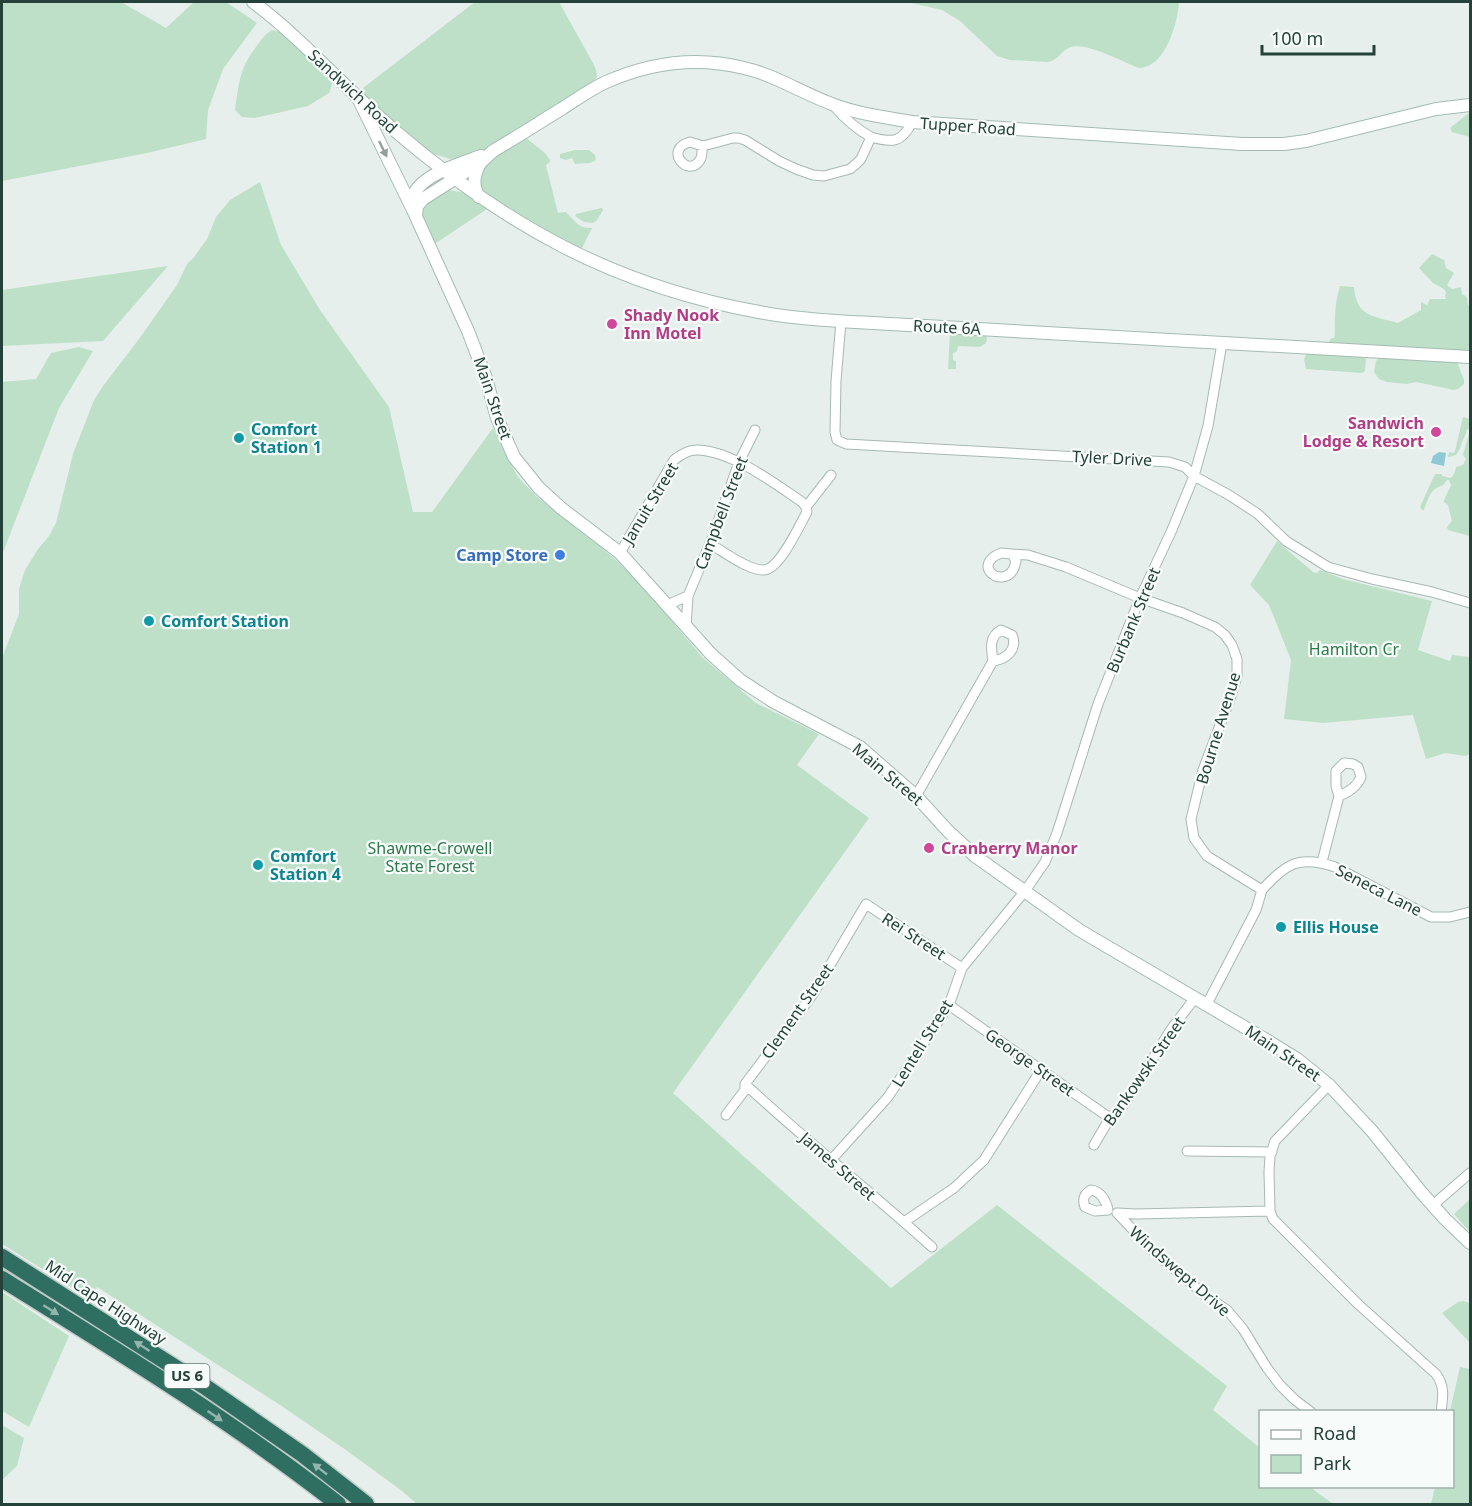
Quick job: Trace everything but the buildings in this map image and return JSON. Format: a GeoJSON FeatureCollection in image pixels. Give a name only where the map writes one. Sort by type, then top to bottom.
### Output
{"type":"FeatureCollection","features":[{"type":"Feature","properties":{"kind":"highway","name":"Mid Cape Highway"},"geometry":{"type":"LineString","coordinates":[[2,1257],[204,1386],[302,1454],[366,1504]]}},
{"type":"Feature","properties":{"kind":"highway","name":"US 6"},"geometry":{"type":"LineString","coordinates":[[2,1279],[160,1379],[262,1448],[338,1504]]}},
{"type":"Feature","properties":{"kind":"main road","name":"Sandwich Road"},"geometry":{"type":"LineString","coordinates":[[253,2],[288,30],[396,132],[453,179]]}},
{"type":"Feature","properties":{"kind":"main road","name":"Tupper Road"},"geometry":{"type":"LineString","coordinates":[[453,179],[605,82],[659,64],[708,62],[744,68],[768,75],[834,105],[863,114],[912,122],[1242,144],[1284,144],[1321,138],[1436,109],[1470,105]]}},
{"type":"Feature","properties":{"kind":"main road","name":"Main Street"},"geometry":{"type":"LineString","coordinates":[[357,96],[468,331],[486,378],[496,418],[514,457],[539,488],[620,553],[686,627],[726,668],[748,686],[860,747],[916,796],[975,856],[1079,930],[1297,1059],[1329,1085],[1372,1131],[1433,1205],[1470,1244]]}},
{"type":"Feature","properties":{"kind":"main road","name":"Tupper Road"},"geometry":{"type":"LineString","coordinates":[[442,170],[494,152]]}},
{"type":"Feature","properties":{"kind":"main road"},"geometry":{"type":"LineString","coordinates":[[479,197],[474,183],[481,162]]}},
{"type":"Feature","properties":{"kind":"main road"},"geometry":{"type":"LineString","coordinates":[[414,214],[411,201],[415,192],[429,178],[442,170]]}},
{"type":"Feature","properties":{"kind":"main road"},"geometry":{"type":"LineString","coordinates":[[414,214],[420,201],[453,179]]}},
{"type":"Feature","properties":{"kind":"main road","name":"Route 6A"},"geometry":{"type":"LineString","coordinates":[[453,179],[532,231],[610,269],[704,301],[761,312],[841,321],[1470,357]]}},
{"type":"Feature","properties":{"kind":"street"},"geometry":{"type":"LineString","coordinates":[[834,105],[858,130],[883,141],[901,138],[912,122]]}},
{"type":"Feature","properties":{"kind":"street"},"geometry":{"type":"LineString","coordinates":[[703,146],[738,138],[795,168],[813,175],[824,176],[850,169],[861,159],[872,137]]}},
{"type":"Feature","properties":{"kind":"street","name":"Tyler Drive"},"geometry":{"type":"LineString","coordinates":[[841,321],[834,432],[837,440],[846,444],[1169,462],[1185,466],[1194,476],[1229,495],[1257,514],[1286,541],[1328,567],[1470,603]]}},
{"type":"Feature","properties":{"kind":"street","name":"Burbank Street"},"geometry":{"type":"LineString","coordinates":[[1025,891],[1045,862],[1057,833],[1098,704],[1140,598],[1194,476],[1208,426],[1222,343]]}},
{"type":"Feature","properties":{"kind":"street","name":"Campbell Street"},"geometry":{"type":"LineString","coordinates":[[686,627],[688,596],[710,544],[739,462],[755,430]]}},
{"type":"Feature","properties":{"kind":"street","name":"Januit Street"},"geometry":{"type":"LineString","coordinates":[[620,553],[674,460],[682,453],[698,449],[720,454],[739,462],[802,502],[806,507]]}},
{"type":"Feature","properties":{"kind":"street"},"geometry":{"type":"LineString","coordinates":[[710,544],[750,567],[762,571],[775,566],[807,512],[806,507],[831,475]]}},
{"type":"Feature","properties":{"kind":"street","name":"Bourne Avenue"},"geometry":{"type":"LineString","coordinates":[[1012,554],[1029,555],[1065,567],[1183,613],[1215,627],[1232,645],[1237,659],[1237,676],[1203,770],[1191,819],[1194,838],[1207,856],[1262,890]]}},
{"type":"Feature","properties":{"kind":"street"},"geometry":{"type":"LineString","coordinates":[[667,605],[688,596]]}},
{"type":"Feature","properties":{"kind":"street"},"geometry":{"type":"LineString","coordinates":[[916,796],[993,661]]}},
{"type":"Feature","properties":{"kind":"street"},"geometry":{"type":"LineString","coordinates":[[1322,862],[1339,796]]}},
{"type":"Feature","properties":{"kind":"street","name":"Seneca Lane"},"geometry":{"type":"LineString","coordinates":[[1262,890],[1276,874],[1290,865],[1306,861],[1322,862],[1431,917],[1450,917],[1470,912]]}},
{"type":"Feature","properties":{"kind":"street"},"geometry":{"type":"LineString","coordinates":[[1206,1004],[1257,910],[1262,890]]}},
{"type":"Feature","properties":{"kind":"street","name":"Lentell Street"},"geometry":{"type":"LineString","coordinates":[[832,1159],[888,1097],[949,1005],[962,968],[1025,891]]}},
{"type":"Feature","properties":{"kind":"street","name":"Rei Street"},"geometry":{"type":"LineString","coordinates":[[866,904],[962,968]]}},
{"type":"Feature","properties":{"kind":"street","name":"Clement Street"},"geometry":{"type":"LineString","coordinates":[[726,1115],[745,1090],[745,1084],[813,994],[866,904]]}},
{"type":"Feature","properties":{"kind":"street","name":"Bankowski Street"},"geometry":{"type":"LineString","coordinates":[[1094,1145],[1111,1116],[1115,1116],[1125,1103],[1172,1028],[1195,998]]}},
{"type":"Feature","properties":{"kind":"street","name":"George Street"},"geometry":{"type":"LineString","coordinates":[[949,1005],[1107,1116],[1111,1116]]}},
{"type":"Feature","properties":{"kind":"street"},"geometry":{"type":"LineString","coordinates":[[904,1222],[954,1188],[984,1160],[1041,1070]]}},
{"type":"Feature","properties":{"kind":"street","name":"James Street"},"geometry":{"type":"LineString","coordinates":[[745,1084],[932,1247]]}},
{"type":"Feature","properties":{"kind":"street"},"geometry":{"type":"LineString","coordinates":[[1329,1085],[1275,1141],[1269,1172],[1270,1211],[1273,1219],[1308,1254],[1436,1374],[1443,1390],[1441,1410]]}},
{"type":"Feature","properties":{"kind":"street"},"geometry":{"type":"LineString","coordinates":[[1187,1151],[1272,1152]]}},
{"type":"Feature","properties":{"kind":"street"},"geometry":{"type":"LineString","coordinates":[[1433,1205],[1470,1173]]}},
{"type":"Feature","properties":{"kind":"street","name":"Windswept Drive"},"geometry":{"type":"LineString","coordinates":[[1270,1211],[1136,1214],[1112,1211],[1154,1252],[1205,1295],[1227,1310],[1243,1329],[1267,1368],[1295,1400],[1308,1410]]}},
{"type":"Feature","properties":{"kind":"green space"},"geometry":{"type":"Polygon","coordinates":[[[2,2],[121,2],[166,28],[194,2],[226,2],[257,23],[223,69],[208,110],[206,139],[147,153],[2,181],[2,2]]]}},
{"type":"Feature","properties":{"kind":"green space"},"geometry":{"type":"Polygon","coordinates":[[[475,2],[559,2],[593,63],[597,77],[492,147],[465,157],[450,159],[428,152],[359,91],[475,2]]]}},
{"type":"Feature","properties":{"kind":"green space"},"geometry":{"type":"Polygon","coordinates":[[[907,2],[1179,2],[1173,32],[1163,53],[1148,66],[1139,68],[1105,53],[1078,46],[1068,48],[1048,62],[1010,60],[997,56],[960,21],[942,10],[907,2]]]}},
{"type":"Feature","properties":{"kind":"green space"},"geometry":{"type":"Polygon","coordinates":[[[272,30],[281,32],[332,79],[329,93],[308,106],[255,118],[242,117],[235,110],[243,70],[250,55],[265,35],[272,30]]]}},
{"type":"Feature","properties":{"kind":"green space"},"geometry":{"type":"Polygon","coordinates":[[[1470,112],[1470,137],[1452,132],[1450,128],[1470,112]]]}},
{"type":"Feature","properties":{"kind":"green space"},"geometry":{"type":"Polygon","coordinates":[[[525,137],[550,160],[546,165],[558,213],[566,212],[580,226],[592,228],[581,250],[552,236],[484,193],[480,183],[485,166],[500,152],[525,137]]]}},
{"type":"Feature","properties":{"kind":"green space"},"geometry":{"type":"Polygon","coordinates":[[[575,150],[589,150],[595,155],[596,160],[590,163],[575,164],[572,158],[566,160],[560,158],[560,154],[575,150]]]}},
{"type":"Feature","properties":{"kind":"green space","name":"Shawme-Crowell State Forest"},"geometry":{"type":"Polygon","coordinates":[[[260,182],[281,245],[320,310],[389,407],[413,512],[432,512],[493,428],[518,477],[536,496],[617,561],[642,586],[703,658],[756,703],[819,734],[797,765],[869,818],[673,1093],[891,1288],[997,1205],[1227,1386],[1213,1410],[1259,1447],[1259,1488],[1311,1488],[1333,1504],[417,1504],[346,1450],[280,1405],[97,1287],[92,1300],[2,1244],[2,658],[19,614],[19,589],[25,570],[56,523],[73,454],[94,400],[177,285],[187,264],[207,239],[216,217],[230,200],[260,182]]]}},
{"type":"Feature","properties":{"kind":"green space"},"geometry":{"type":"Polygon","coordinates":[[[450,190],[465,193],[487,209],[433,245],[420,211],[428,201],[450,190]]]}},
{"type":"Feature","properties":{"kind":"green space"},"geometry":{"type":"Polygon","coordinates":[[[602,208],[597,220],[593,223],[584,222],[575,216],[576,214],[602,208]]]}},
{"type":"Feature","properties":{"kind":"green space"},"geometry":{"type":"Polygon","coordinates":[[[1432,254],[1444,260],[1446,268],[1454,273],[1447,285],[1452,289],[1461,287],[1462,294],[1467,297],[1470,306],[1470,351],[1329,342],[1335,335],[1335,309],[1340,286],[1354,287],[1358,304],[1368,314],[1398,323],[1421,310],[1421,302],[1427,305],[1430,299],[1446,299],[1444,289],[1433,283],[1419,268],[1432,254]]]}},
{"type":"Feature","properties":{"kind":"green space"},"geometry":{"type":"Polygon","coordinates":[[[168,266],[103,341],[2,346],[2,290],[168,266]]]}},
{"type":"Feature","properties":{"kind":"green space"},"geometry":{"type":"Polygon","coordinates":[[[950,333],[985,334],[986,343],[980,347],[958,346],[957,351],[953,353],[956,369],[948,369],[950,333]]]}},
{"type":"Feature","properties":{"kind":"green space"},"geometry":{"type":"Polygon","coordinates":[[[79,347],[93,351],[59,408],[2,555],[2,382],[36,379],[51,353],[79,347]]]}},
{"type":"Feature","properties":{"kind":"green space"},"geometry":{"type":"Polygon","coordinates":[[[1307,353],[1363,356],[1366,359],[1365,371],[1362,373],[1306,369],[1304,359],[1307,353]]]}},
{"type":"Feature","properties":{"kind":"green space"},"geometry":{"type":"Polygon","coordinates":[[[1381,356],[1457,362],[1464,384],[1454,390],[1416,382],[1407,384],[1387,382],[1379,379],[1374,372],[1376,361],[1381,356]]]}},
{"type":"Feature","properties":{"kind":"green space"},"geometry":{"type":"Polygon","coordinates":[[[1463,417],[1470,419],[1470,430],[1467,430],[1458,451],[1455,455],[1448,457],[1449,452],[1454,453],[1455,451],[1463,417]]]}},
{"type":"Feature","properties":{"kind":"green space"},"geometry":{"type":"Polygon","coordinates":[[[1470,430],[1470,536],[1448,530],[1447,527],[1452,521],[1448,505],[1444,500],[1451,485],[1449,480],[1433,491],[1423,511],[1420,507],[1435,474],[1442,474],[1450,478],[1456,467],[1463,465],[1466,459],[1463,455],[1470,430]]]}},
{"type":"Feature","properties":{"kind":"green space","name":"Hamilton Cr"},"geometry":{"type":"Polygon","coordinates":[[[1277,541],[1313,572],[1317,573],[1320,570],[1343,579],[1432,601],[1418,650],[1450,661],[1452,655],[1470,657],[1470,754],[1465,756],[1446,753],[1426,759],[1413,715],[1323,723],[1284,719],[1291,660],[1269,605],[1250,585],[1277,541]]]}},
{"type":"Feature","properties":{"kind":"green space"},"geometry":{"type":"Polygon","coordinates":[[[1470,1199],[1470,1232],[1454,1214],[1470,1199]]]}},
{"type":"Feature","properties":{"kind":"green space"},"geometry":{"type":"Polygon","coordinates":[[[2,1292],[69,1336],[29,1427],[2,1411],[2,1292]]]}},
{"type":"Feature","properties":{"kind":"green space"},"geometry":{"type":"Polygon","coordinates":[[[1463,1301],[1470,1303],[1470,1343],[1442,1313],[1463,1301]]]}},
{"type":"Feature","properties":{"kind":"green space"},"geometry":{"type":"Polygon","coordinates":[[[1460,1367],[1470,1369],[1470,1504],[1431,1504],[1435,1488],[1454,1488],[1454,1410],[1450,1410],[1460,1367]]]}},
{"type":"Feature","properties":{"kind":"green space"},"geometry":{"type":"Polygon","coordinates":[[[2,1425],[24,1438],[17,1466],[2,1480],[2,1425]]]}},
{"type":"Feature","properties":{"kind":"water"},"geometry":{"type":"Polygon","coordinates":[[[1439,452],[1446,453],[1444,466],[1431,463],[1433,456],[1439,452]]]}},
{"type":"Feature","properties":{"kind":"place","name":"Shady Nook Inn Motel"},"geometry":{"type":"Point","coordinates":[612,324]}},
{"type":"Feature","properties":{"kind":"place","name":"Sandwich Lodge & Resort"},"geometry":{"type":"Point","coordinates":[1436,432]}},
{"type":"Feature","properties":{"kind":"place","name":"Comfort Station 1"},"geometry":{"type":"Point","coordinates":[239,438]}},
{"type":"Feature","properties":{"kind":"place","name":"Camp Store"},"geometry":{"type":"Point","coordinates":[560,555]}},
{"type":"Feature","properties":{"kind":"place","name":"Comfort Station"},"geometry":{"type":"Point","coordinates":[149,621]}},
{"type":"Feature","properties":{"kind":"place","name":"Cranberry Manor"},"geometry":{"type":"Point","coordinates":[929,848]}},
{"type":"Feature","properties":{"kind":"place","name":"Comfort Station 4"},"geometry":{"type":"Point","coordinates":[258,865]}},
{"type":"Feature","properties":{"kind":"place","name":"Ellis House"},"geometry":{"type":"Point","coordinates":[1281,927]}}]}
